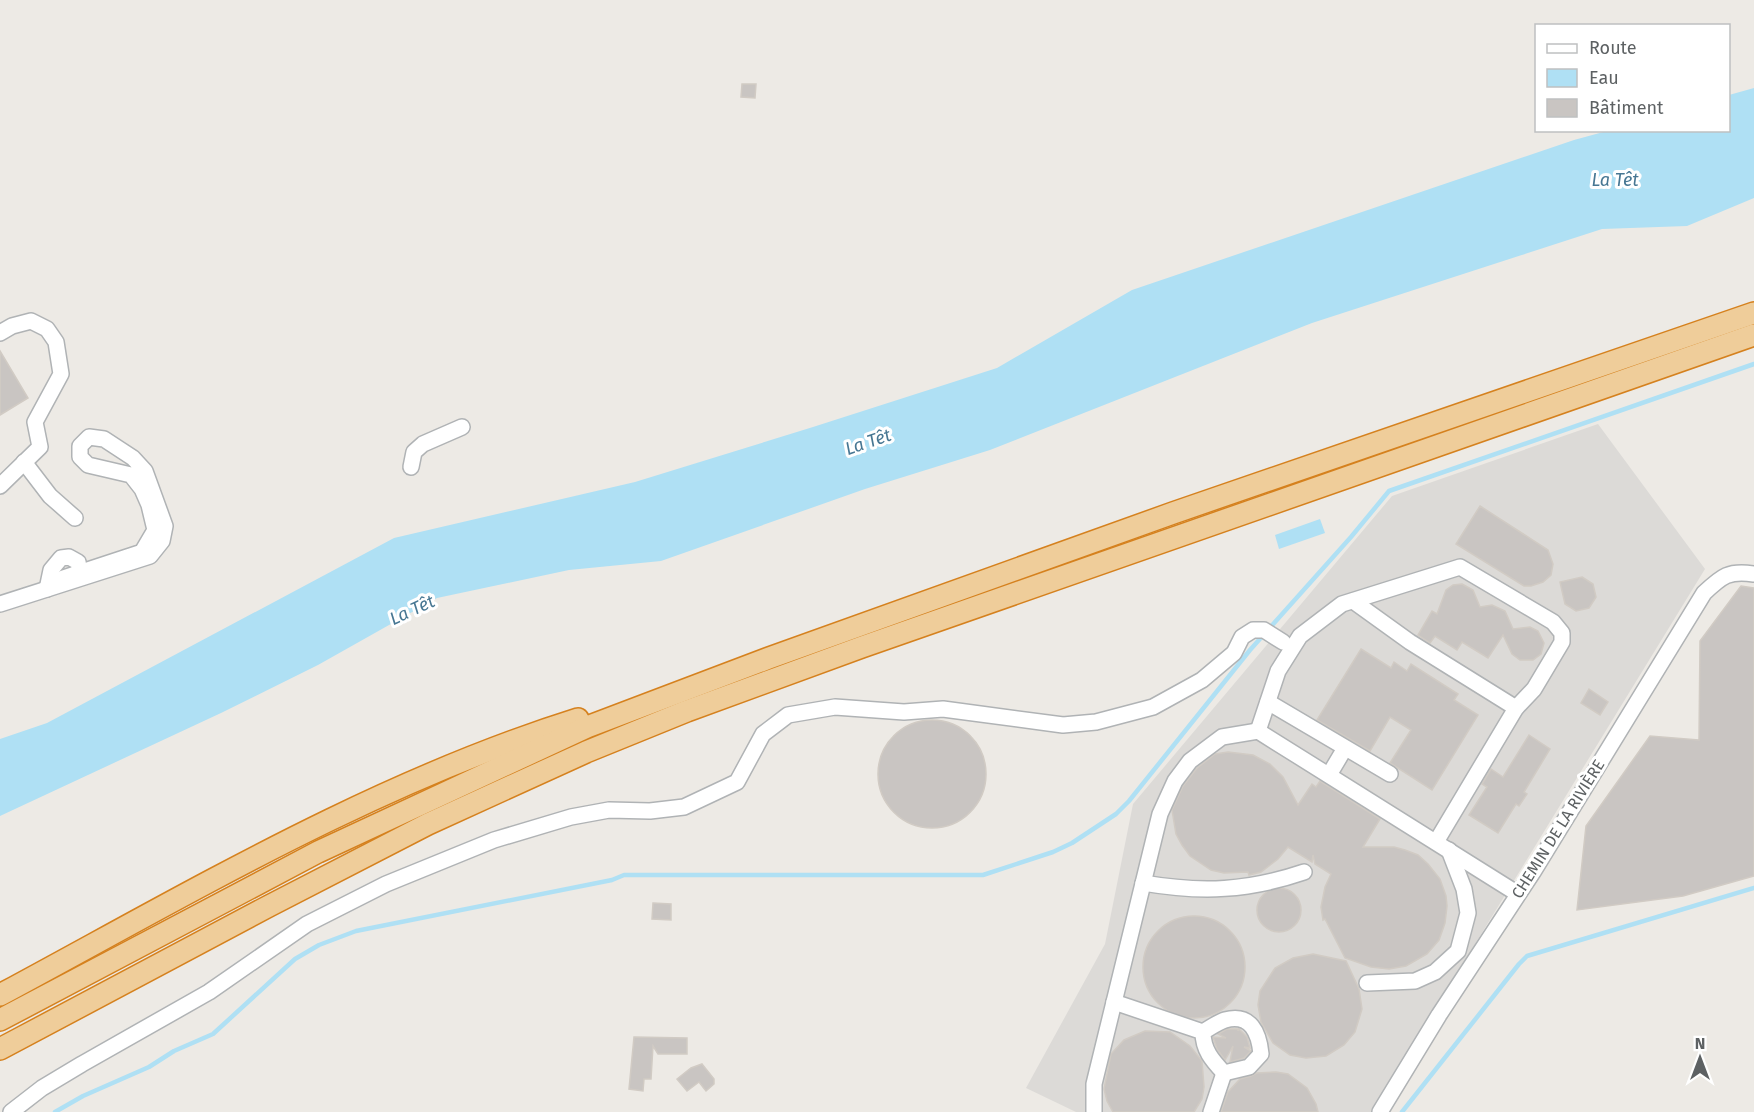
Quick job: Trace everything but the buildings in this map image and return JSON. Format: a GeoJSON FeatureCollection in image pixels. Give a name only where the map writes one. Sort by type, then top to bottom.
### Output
{"type":"FeatureCollection","features":[{"type":"Feature","properties":{"kind":"highway"},"geometry":{"type":"LineString","coordinates":[[0,1020],[318,852],[587,727],[769,658],[1173,513],[1754,313]]}},
{"type":"Feature","properties":{"kind":"highway"},"geometry":{"type":"LineString","coordinates":[[0,1049],[269,906],[418,830],[586,752],[687,711],[884,639],[1754,335]]}},
{"type":"Feature","properties":{"kind":"highway"},"geometry":{"type":"LineString","coordinates":[[0,995],[299,834],[423,777],[558,725],[769,658]]}},
{"type":"Feature","properties":{"kind":"street"},"geometry":{"type":"LineString","coordinates":[[0,333],[12,326],[31,321],[47,329],[56,342],[61,374],[35,422],[40,447],[0,486]]}},
{"type":"Feature","properties":{"kind":"street"},"geometry":{"type":"LineString","coordinates":[[411,467],[414,452],[423,444],[462,427]]}},
{"type":"Feature","properties":{"kind":"street"},"geometry":{"type":"LineString","coordinates":[[0,604],[47,589],[150,556],[162,541],[165,526],[145,471],[133,458],[104,439],[89,437],[80,446],[80,457],[88,465],[131,475],[142,489],[149,505],[154,530],[142,552],[80,572],[78,562],[69,557],[60,558],[51,570],[47,589]]}},
{"type":"Feature","properties":{"kind":"street"},"geometry":{"type":"LineString","coordinates":[[24,462],[50,496],[75,518]]}},
{"type":"Feature","properties":{"kind":"street"},"geometry":{"type":"LineString","coordinates":[[1258,731],[1278,671],[1300,636],[1342,604],[1460,567],[1553,622],[1562,633],[1562,642],[1534,689],[1516,708],[1442,846]]}},
{"type":"Feature","properties":{"kind":"street","name":"CHEMIN DE LA RIVIÈRE"},"geometry":{"type":"LineString","coordinates":[[1380,1112],[1704,593],[1726,574],[1737,572],[1754,574]]}},
{"type":"Feature","properties":{"kind":"street"},"geometry":{"type":"LineString","coordinates":[[1353,601],[1410,642],[1516,708]]}},
{"type":"Feature","properties":{"kind":"street"},"geometry":{"type":"LineString","coordinates":[[11,1112],[42,1088],[209,992],[307,924],[386,884],[494,840],[560,820],[609,810],[650,811],[684,807],[737,782],[763,734],[788,716],[835,707],[904,712],[943,709],[1063,725],[1096,722],[1153,707],[1202,680],[1234,653],[1242,637],[1253,630],[1273,636]]}},
{"type":"Feature","properties":{"kind":"street"},"geometry":{"type":"LineString","coordinates":[[1268,702],[1390,774]]}},
{"type":"Feature","properties":{"kind":"street"},"geometry":{"type":"LineString","coordinates":[[1094,1112],[1094,1084],[1160,814],[1175,781],[1190,761],[1222,737],[1258,731],[1518,894]]}},
{"type":"Feature","properties":{"kind":"street"},"geometry":{"type":"LineString","coordinates":[[1329,775],[1346,748]]}},
{"type":"Feature","properties":{"kind":"street"},"geometry":{"type":"LineString","coordinates":[[1367,983],[1415,981],[1435,972],[1458,951],[1468,913],[1464,889],[1442,846]]}},
{"type":"Feature","properties":{"kind":"street"},"geometry":{"type":"LineString","coordinates":[[1143,883],[1172,888],[1228,890],[1284,879],[1304,872]]}},
{"type":"Feature","properties":{"kind":"street"},"geometry":{"type":"LineString","coordinates":[[1114,1002],[1203,1032],[1224,1020],[1239,1019],[1251,1024],[1260,1037],[1261,1054],[1249,1067],[1224,1073]]}},
{"type":"Feature","properties":{"kind":"street"},"geometry":{"type":"LineString","coordinates":[[1203,1032],[1203,1043],[1210,1058],[1224,1073]]}},
{"type":"Feature","properties":{"kind":"street"},"geometry":{"type":"LineString","coordinates":[[1211,1112],[1224,1073]]}},
{"type":"Feature","properties":{"kind":"shaded area"},"geometry":{"type":"Polygon","coordinates":[[[1598,424],[1705,569],[1372,1112],[1076,1112],[1026,1088],[1105,944],[1133,804],[1392,496],[1598,424]]]}},
{"type":"Feature","properties":{"kind":"water","name":"La Têt"},"geometry":{"type":"Polygon","coordinates":[[[1754,88],[1754,198],[1687,226],[1602,229],[1312,323],[990,450],[865,489],[661,561],[569,570],[437,598],[318,665],[0,816],[0,739],[47,723],[394,538],[635,482],[997,368],[1132,290],[1574,140],[1603,132],[1730,132],[1730,95],[1754,88]]]}},
{"type":"Feature","properties":{"kind":"water"},"geometry":{"type":"Polygon","coordinates":[[[1320,519],[1325,533],[1279,549],[1275,535],[1320,519]]]}},
{"type":"Feature","properties":{"kind":"waterway"},"geometry":{"type":"LineString","coordinates":[[55,1112],[83,1096],[149,1067],[174,1051],[213,1034],[295,959],[319,945],[356,931],[612,880],[624,875],[983,875],[1053,852],[1072,843],[1116,814],[1129,801],[1250,650],[1389,491],[1754,364]]}},
{"type":"Feature","properties":{"kind":"waterway"},"geometry":{"type":"LineString","coordinates":[[1402,1112],[1527,956],[1754,888]]}}]}
